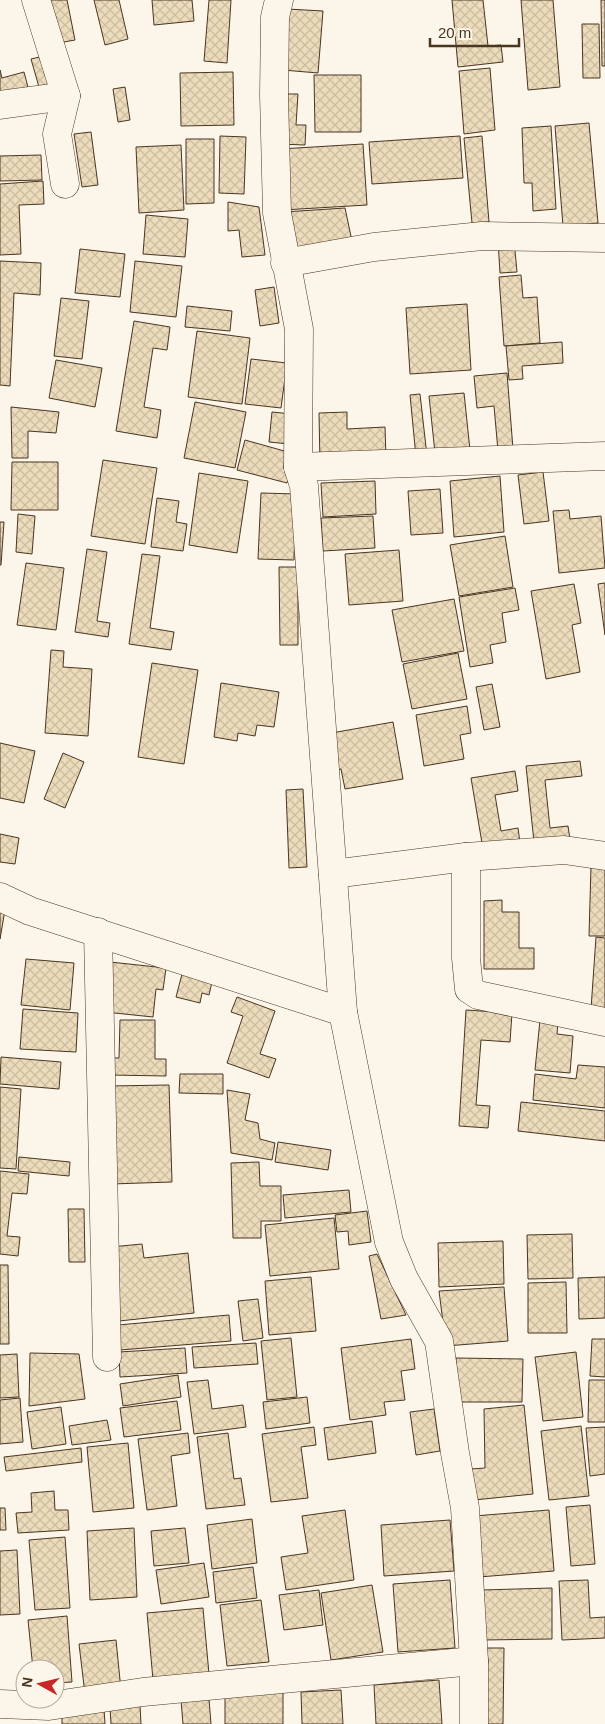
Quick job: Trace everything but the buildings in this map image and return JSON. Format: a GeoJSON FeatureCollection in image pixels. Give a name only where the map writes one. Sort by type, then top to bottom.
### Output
{"type":"FeatureCollection","features":[{"type":"Feature","properties":{"kind":"street"},"geometry":{"type":"LineString","coordinates":[[36,0],[66,96],[57,134],[65,184]]}},
{"type":"Feature","properties":{"kind":"street"},"geometry":{"type":"LineString","coordinates":[[279,0],[275,17],[274,95],[277,213],[285,263],[300,330],[298,467],[304,486],[343,1012],[389,1242],[404,1279],[439,1341],[455,1453],[466,1508],[474,1661],[474,1724]]}},
{"type":"Feature","properties":{"kind":"street"},"geometry":{"type":"LineString","coordinates":[[0,105],[66,96]]}},
{"type":"Feature","properties":{"kind":"street"},"geometry":{"type":"LineString","coordinates":[[285,263],[374,247],[482,236],[605,238]]}},
{"type":"Feature","properties":{"kind":"street"},"geometry":{"type":"LineString","coordinates":[[298,467],[605,456]]}},
{"type":"Feature","properties":{"kind":"street"},"geometry":{"type":"LineString","coordinates":[[333,874],[466,857],[564,850],[605,856]]}},
{"type":"Feature","properties":{"kind":"street"},"geometry":{"type":"LineString","coordinates":[[466,857],[466,958],[469,989],[478,995],[605,1022]]}},
{"type":"Feature","properties":{"kind":"street"},"geometry":{"type":"LineString","coordinates":[[0,897],[30,911],[343,1012]]}},
{"type":"Feature","properties":{"kind":"street"},"geometry":{"type":"LineString","coordinates":[[98,932],[107,1357]]}},
{"type":"Feature","properties":{"kind":"street"},"geometry":{"type":"LineString","coordinates":[[0,1704],[49,1706],[143,1692],[474,1661]]}}]}
